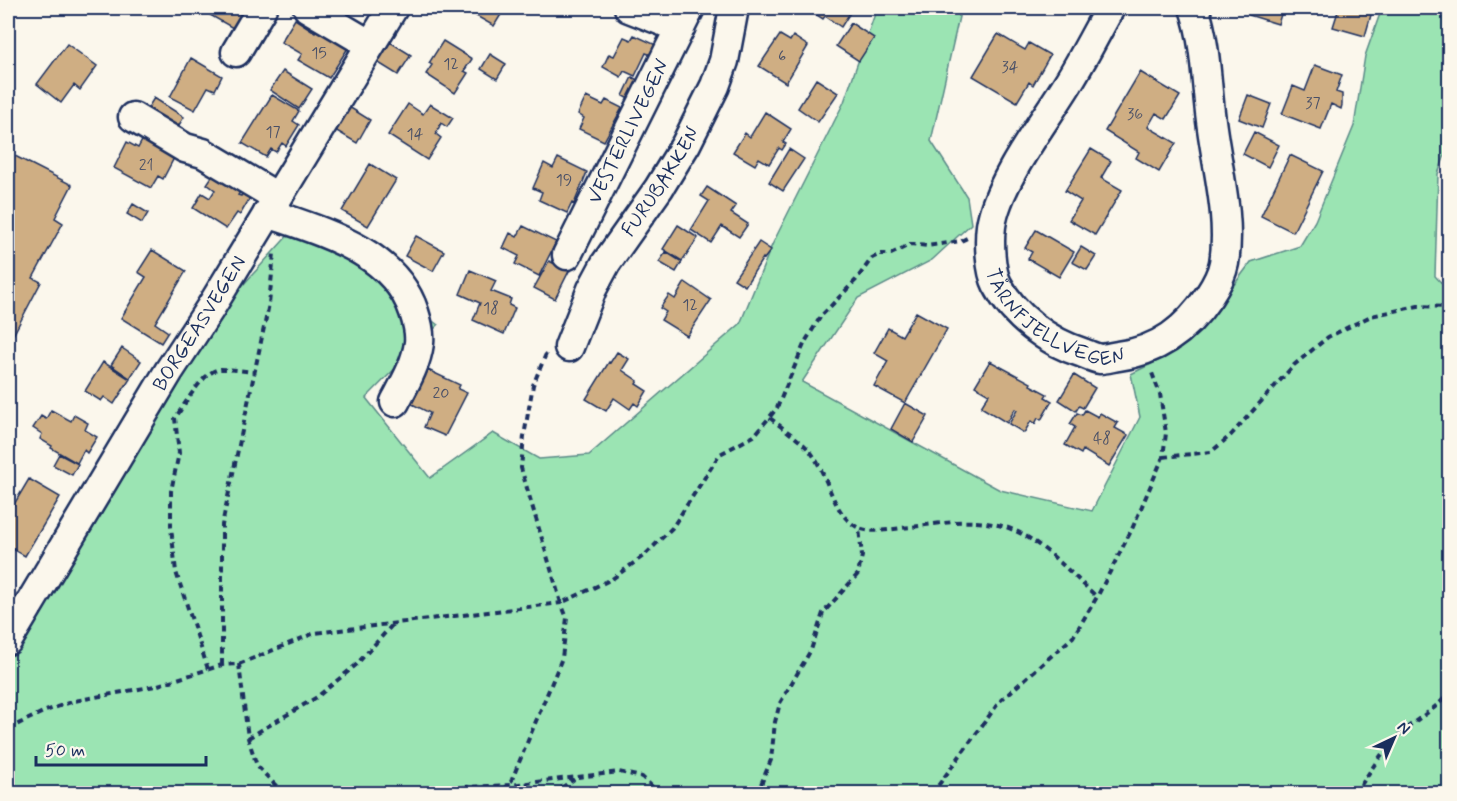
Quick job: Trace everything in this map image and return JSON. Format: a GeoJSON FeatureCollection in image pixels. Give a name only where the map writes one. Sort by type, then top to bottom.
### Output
{"type":"FeatureCollection","features":[{"type":"Feature","properties":{"kind":"street"},"geometry":{"type":"LineString","coordinates":[[236,52],[262,8]]}},
{"type":"Feature","properties":{"kind":"street"},"geometry":{"type":"LineString","coordinates":[[308,8],[369,44]]}},
{"type":"Feature","properties":{"kind":"street","name":"BORGEÅSVEGEN"},"geometry":{"type":"LineString","coordinates":[[8,640],[169,371],[211,307],[393,8]]}},
{"type":"Feature","properties":{"kind":"street"},"geometry":{"type":"LineString","coordinates":[[629,8],[685,18]]}},
{"type":"Feature","properties":{"kind":"street","name":"FURUBAKKEN"},"geometry":{"type":"LineString","coordinates":[[560,346],[606,263],[659,188],[686,144],[715,86],[724,61],[734,8]]}},
{"type":"Feature","properties":{"kind":"street","name":"TÅRNFJELLVEGEN"},"geometry":{"type":"LineString","coordinates":[[1110,8],[1069,81],[1021,156],[999,199],[991,225],[990,251],[996,282],[1013,307],[1032,327],[1062,346],[1100,359],[1129,355],[1158,345],[1185,327],[1213,289],[1223,266],[1226,234],[1196,8]]}},
{"type":"Feature","properties":{"kind":"street","name":"VESTERLIVEGEN"},"geometry":{"type":"LineString","coordinates":[[567,255],[685,18]]}},
{"type":"Feature","properties":{"kind":"street"},"geometry":{"type":"LineString","coordinates":[[134,117],[185,148],[202,153],[272,205],[369,256],[394,276],[410,298],[419,341],[414,366],[395,402]]}},
{"type":"Feature","properties":{"kind":"path"},"geometry":{"type":"LineString","coordinates":[[222,665],[222,525],[269,304],[274,253],[272,205]]}},
{"type":"Feature","properties":{"kind":"path"},"geometry":{"type":"LineString","coordinates":[[8,729],[43,712],[74,701],[155,686],[222,665],[239,664],[315,633],[561,603],[612,579],[646,554],[672,528],[720,454],[754,436],[770,418],[783,396],[805,342],[821,316],[856,280],[872,258],[880,254],[891,254],[911,243],[927,246],[961,241],[991,225]]}},
{"type":"Feature","properties":{"kind":"path"},"geometry":{"type":"LineString","coordinates":[[1163,457],[1211,453],[1231,435],[1294,365],[1328,337],[1371,316],[1418,306],[1449,307]]}},
{"type":"Feature","properties":{"kind":"path"},"geometry":{"type":"LineString","coordinates":[[506,794],[562,658],[567,618],[522,468],[524,436],[533,385],[560,346]]}},
{"type":"Feature","properties":{"kind":"path"},"geometry":{"type":"LineString","coordinates":[[932,794],[1000,701],[1072,637],[1097,597],[1132,529],[1163,457],[1166,434],[1160,394],[1142,350]]}},
{"type":"Feature","properties":{"kind":"path"},"geometry":{"type":"LineString","coordinates":[[208,669],[176,572],[171,527],[171,491],[179,453],[175,418],[210,373],[219,369],[255,372]]}},
{"type":"Feature","properties":{"kind":"path"},"geometry":{"type":"LineString","coordinates":[[770,418],[808,449],[823,470],[837,507],[849,521],[859,528],[876,530],[962,521],[1003,526],[1035,542],[1097,597]]}},
{"type":"Feature","properties":{"kind":"path"},"geometry":{"type":"LineString","coordinates":[[757,794],[771,760],[775,722],[780,703],[811,650],[823,614],[858,574],[862,556],[859,528]]}},
{"type":"Feature","properties":{"kind":"path"},"geometry":{"type":"LineString","coordinates":[[248,738],[317,697],[356,665],[394,623]]}},
{"type":"Feature","properties":{"kind":"path"},"geometry":{"type":"LineString","coordinates":[[239,664],[248,738],[257,766],[284,794]]}},
{"type":"Feature","properties":{"kind":"path"},"geometry":{"type":"LineString","coordinates":[[1356,794],[1400,733],[1439,706],[1449,692]]}},
{"type":"Feature","properties":{"kind":"path"},"geometry":{"type":"LineString","coordinates":[[432,794],[467,787],[511,785],[619,772],[642,777],[660,794]]}},
{"type":"Feature","properties":{"kind":"path"},"geometry":{"type":"LineString","coordinates":[[553,794],[577,777]]}},
{"type":"Feature","properties":{"kind":"green space"},"geometry":{"type":"Polygon","coordinates":[[[877,8],[961,8],[931,141],[967,197],[971,224],[932,260],[858,298],[802,382],[1000,490],[1092,511],[1140,417],[1131,374],[1169,355],[1197,330],[1251,262],[1300,246],[1315,221],[1354,126],[1365,56],[1382,8],[1449,8],[1450,141],[1438,174],[1435,276],[1450,292],[1449,793],[32,793],[8,785],[8,624],[223,307],[302,220],[438,325],[366,398],[430,478],[493,433],[539,459],[589,455],[740,324],[772,245],[844,102],[877,8]]]}},
{"type":"Feature","properties":{"kind":"building"},"geometry":{"type":"Polygon","coordinates":[[[214,8],[253,8],[240,32],[210,15],[214,8]]]}},
{"type":"Feature","properties":{"kind":"building"},"geometry":{"type":"Polygon","coordinates":[[[462,8],[505,8],[494,26],[462,8]]]}},
{"type":"Feature","properties":{"kind":"building"},"geometry":{"type":"Polygon","coordinates":[[[806,8],[853,8],[841,27],[825,16],[823,19],[806,8]]]}},
{"type":"Feature","properties":{"kind":"building"},"geometry":{"type":"Polygon","coordinates":[[[1251,8],[1283,8],[1278,24],[1249,15],[1251,8]]]}},
{"type":"Feature","properties":{"kind":"building"},"geometry":{"type":"Polygon","coordinates":[[[1339,8],[1373,8],[1365,36],[1333,27],[1339,8]]]}},
{"type":"Feature","properties":{"kind":"building"},"geometry":{"type":"Polygon","coordinates":[[[295,19],[315,32],[318,29],[348,48],[329,78],[298,60],[302,54],[281,42],[295,19]]]}},
{"type":"Feature","properties":{"kind":"building"},"geometry":{"type":"Polygon","coordinates":[[[851,23],[874,38],[859,61],[836,46],[851,23]]]}},
{"type":"Feature","properties":{"kind":"building"},"geometry":{"type":"Polygon","coordinates":[[[998,34],[1025,50],[1029,43],[1050,55],[1033,85],[1029,82],[1017,102],[973,76],[998,34]]]}},
{"type":"Feature","properties":{"kind":"building"},"geometry":{"type":"Polygon","coordinates":[[[634,35],[656,45],[651,55],[646,53],[635,76],[624,71],[621,77],[603,67],[609,54],[614,56],[624,37],[631,40],[634,35]]]}},
{"type":"Feature","properties":{"kind":"building"},"geometry":{"type":"Polygon","coordinates":[[[780,35],[790,41],[793,36],[808,46],[786,83],[759,66],[780,35]]]}},
{"type":"Feature","properties":{"kind":"building"},"geometry":{"type":"Polygon","coordinates":[[[443,41],[472,59],[464,71],[468,73],[455,93],[426,74],[432,65],[429,63],[443,41]]]}},
{"type":"Feature","properties":{"kind":"building"},"geometry":{"type":"Polygon","coordinates":[[[390,42],[411,55],[398,75],[377,62],[390,42]]]}},
{"type":"Feature","properties":{"kind":"building"},"geometry":{"type":"Polygon","coordinates":[[[67,44],[97,66],[80,90],[74,85],[61,103],[37,84],[67,44]]]}},
{"type":"Feature","properties":{"kind":"building"},"geometry":{"type":"Polygon","coordinates":[[[490,54],[506,64],[497,79],[481,69],[490,54]]]}},
{"type":"Feature","properties":{"kind":"building"},"geometry":{"type":"Polygon","coordinates":[[[191,58],[222,76],[215,90],[208,87],[195,110],[170,97],[191,58]]]}},
{"type":"Feature","properties":{"kind":"building"},"geometry":{"type":"Polygon","coordinates":[[[1315,65],[1342,75],[1336,92],[1342,94],[1341,109],[1331,104],[1321,129],[1282,114],[1293,86],[1305,91],[1315,65]]]}},
{"type":"Feature","properties":{"kind":"building"},"geometry":{"type":"Polygon","coordinates":[[[283,71],[312,89],[299,109],[270,90],[283,71]]]}},
{"type":"Feature","properties":{"kind":"building"},"geometry":{"type":"Polygon","coordinates":[[[1140,72],[1180,96],[1166,119],[1156,113],[1148,127],[1176,143],[1159,172],[1136,158],[1139,152],[1105,131],[1140,72]]]}},
{"type":"Feature","properties":{"kind":"building"},"geometry":{"type":"Polygon","coordinates":[[[632,77],[645,84],[636,103],[623,96],[632,77]]]}},
{"type":"Feature","properties":{"kind":"building"},"geometry":{"type":"Polygon","coordinates":[[[816,79],[838,93],[818,122],[798,108],[816,79]]]}},
{"type":"Feature","properties":{"kind":"building"},"geometry":{"type":"Polygon","coordinates":[[[272,95],[299,111],[293,121],[299,125],[286,146],[282,143],[276,152],[271,149],[266,157],[242,143],[272,95]]]}},
{"type":"Feature","properties":{"kind":"building"},"geometry":{"type":"Polygon","coordinates":[[[1248,95],[1271,104],[1262,128],[1239,119],[1248,95]]]}},
{"type":"Feature","properties":{"kind":"building"},"geometry":{"type":"Polygon","coordinates":[[[586,97],[603,105],[606,100],[622,108],[604,141],[579,129],[584,118],[578,114],[586,97]]]}},
{"type":"Feature","properties":{"kind":"building"},"geometry":{"type":"Polygon","coordinates":[[[154,98],[184,117],[174,133],[144,114],[154,98]]]}},
{"type":"Feature","properties":{"kind":"building"},"geometry":{"type":"Polygon","coordinates":[[[408,104],[423,114],[430,104],[453,118],[447,127],[441,123],[436,134],[441,138],[427,160],[388,135],[408,104]]]}},
{"type":"Feature","properties":{"kind":"building"},"geometry":{"type":"Polygon","coordinates":[[[349,107],[370,120],[357,143],[335,130],[349,107]]]}},
{"type":"Feature","properties":{"kind":"building"},"geometry":{"type":"Polygon","coordinates":[[[765,112],[791,129],[783,142],[786,144],[782,150],[779,148],[769,164],[759,158],[755,165],[733,152],[745,133],[750,137],[765,112]]]}},
{"type":"Feature","properties":{"kind":"building"},"geometry":{"type":"Polygon","coordinates":[[[1254,132],[1279,145],[1268,167],[1243,154],[1254,132]]]}},
{"type":"Feature","properties":{"kind":"building"},"geometry":{"type":"Polygon","coordinates":[[[144,137],[176,154],[163,179],[158,176],[151,188],[114,168],[127,142],[138,148],[144,137]]]}},
{"type":"Feature","properties":{"kind":"building"},"geometry":{"type":"Polygon","coordinates":[[[789,149],[804,159],[783,191],[769,182],[789,149]]]}},
{"type":"Feature","properties":{"kind":"building"},"geometry":{"type":"Polygon","coordinates":[[[1091,149],[1111,161],[1101,178],[1122,190],[1095,235],[1069,220],[1081,201],[1065,191],[1091,149]]]}},
{"type":"Feature","properties":{"kind":"building"},"geometry":{"type":"Polygon","coordinates":[[[13,155],[72,185],[55,218],[63,223],[33,278],[41,282],[8,345],[8,166],[13,155]]]}},
{"type":"Feature","properties":{"kind":"building"},"geometry":{"type":"Polygon","coordinates":[[[1290,155],[1323,171],[1293,232],[1261,216],[1290,155]]]}},
{"type":"Feature","properties":{"kind":"building"},"geometry":{"type":"Polygon","coordinates":[[[558,158],[587,172],[574,204],[572,203],[567,213],[539,200],[542,192],[533,188],[544,163],[553,168],[558,158]]]}},
{"type":"Feature","properties":{"kind":"building"},"geometry":{"type":"Polygon","coordinates":[[[370,164],[396,180],[368,226],[342,211],[370,164]]]}},
{"type":"Feature","properties":{"kind":"building"},"geometry":{"type":"Polygon","coordinates":[[[217,169],[244,186],[238,195],[242,194],[250,198],[240,215],[237,213],[226,229],[193,208],[202,193],[210,198],[215,190],[207,184],[217,169]]]}},
{"type":"Feature","properties":{"kind":"building"},"geometry":{"type":"Polygon","coordinates":[[[707,187],[736,206],[731,213],[748,224],[739,237],[722,226],[711,243],[691,230],[709,201],[701,196],[707,187]]]}},
{"type":"Feature","properties":{"kind":"building"},"geometry":{"type":"Polygon","coordinates":[[[133,204],[148,213],[142,223],[127,214],[133,204]]]}},
{"type":"Feature","properties":{"kind":"building"},"geometry":{"type":"Polygon","coordinates":[[[678,225],[698,238],[682,261],[663,249],[678,225]]]}},
{"type":"Feature","properties":{"kind":"building"},"geometry":{"type":"Polygon","coordinates":[[[523,226],[556,242],[539,276],[515,264],[519,256],[503,248],[510,233],[517,237],[523,226]]]}},
{"type":"Feature","properties":{"kind":"building"},"geometry":{"type":"Polygon","coordinates":[[[1036,230],[1074,252],[1059,277],[1028,259],[1032,252],[1025,248],[1036,230]]]}},
{"type":"Feature","properties":{"kind":"building"},"geometry":{"type":"Polygon","coordinates":[[[416,236],[444,251],[433,271],[405,256],[416,236]]]}},
{"type":"Feature","properties":{"kind":"building"},"geometry":{"type":"Polygon","coordinates":[[[759,242],[771,250],[763,258],[745,286],[734,279],[759,242]]]}},
{"type":"Feature","properties":{"kind":"building"},"geometry":{"type":"Polygon","coordinates":[[[1081,247],[1096,256],[1087,270],[1072,262],[1081,247]]]}},
{"type":"Feature","properties":{"kind":"building"},"geometry":{"type":"Polygon","coordinates":[[[152,250],[186,271],[155,323],[168,332],[161,343],[121,318],[146,277],[138,272],[152,250]]]}},
{"type":"Feature","properties":{"kind":"building"},"geometry":{"type":"Polygon","coordinates":[[[666,252],[682,262],[676,272],[659,262],[666,252]]]}},
{"type":"Feature","properties":{"kind":"building"},"geometry":{"type":"Polygon","coordinates":[[[549,261],[569,271],[555,299],[534,288],[549,261]]]}},
{"type":"Feature","properties":{"kind":"building"},"geometry":{"type":"Polygon","coordinates":[[[470,270],[496,281],[491,291],[511,299],[509,305],[515,308],[504,334],[473,320],[480,303],[460,294],[470,270]]]}},
{"type":"Feature","properties":{"kind":"building"},"geometry":{"type":"Polygon","coordinates":[[[685,282],[711,300],[687,336],[661,320],[666,312],[660,308],[669,295],[675,299],[685,282]]]}},
{"type":"Feature","properties":{"kind":"building"},"geometry":{"type":"Polygon","coordinates":[[[916,312],[947,329],[905,403],[874,386],[888,361],[874,353],[888,328],[902,336],[916,312]]]}},
{"type":"Feature","properties":{"kind":"building"},"geometry":{"type":"Polygon","coordinates":[[[122,348],[141,361],[130,378],[111,365],[122,348]]]}},
{"type":"Feature","properties":{"kind":"building"},"geometry":{"type":"Polygon","coordinates":[[[617,352],[629,359],[622,370],[638,381],[636,384],[647,391],[638,406],[634,403],[630,409],[614,398],[606,411],[586,399],[617,352]]]}},
{"type":"Feature","properties":{"kind":"building"},"geometry":{"type":"Polygon","coordinates":[[[990,361],[1031,383],[1030,385],[1047,394],[1045,397],[1052,401],[1041,420],[1038,418],[1035,424],[1031,421],[1024,433],[1009,424],[1017,410],[1015,409],[1007,423],[981,407],[989,394],[975,386],[990,361]]]}},
{"type":"Feature","properties":{"kind":"building"},"geometry":{"type":"Polygon","coordinates":[[[103,362],[130,379],[114,404],[104,397],[101,401],[85,391],[103,362]]]}},
{"type":"Feature","properties":{"kind":"building"},"geometry":{"type":"Polygon","coordinates":[[[428,370],[460,385],[458,389],[467,393],[445,436],[424,427],[430,413],[412,404],[428,370]]]}},
{"type":"Feature","properties":{"kind":"building"},"geometry":{"type":"Polygon","coordinates":[[[1074,375],[1095,388],[1083,408],[1079,406],[1076,411],[1059,400],[1074,375]]]}},
{"type":"Feature","properties":{"kind":"building"},"geometry":{"type":"Polygon","coordinates":[[[905,403],[928,416],[913,442],[891,429],[905,403]]]}},
{"type":"Feature","properties":{"kind":"building"},"geometry":{"type":"Polygon","coordinates":[[[51,410],[71,421],[74,415],[88,423],[85,430],[97,437],[87,453],[84,450],[77,463],[51,448],[52,446],[40,439],[42,434],[33,428],[41,416],[46,419],[51,410]]]}},
{"type":"Feature","properties":{"kind":"building"},"geometry":{"type":"Polygon","coordinates":[[[1085,410],[1098,417],[1100,413],[1118,423],[1115,428],[1128,435],[1109,466],[1083,450],[1081,454],[1065,445],[1075,427],[1070,424],[1077,413],[1082,415],[1085,410]]]}},
{"type":"Feature","properties":{"kind":"building"},"geometry":{"type":"Polygon","coordinates":[[[59,454],[78,464],[72,475],[53,465],[59,454]]]}},
{"type":"Feature","properties":{"kind":"building"},"geometry":{"type":"Polygon","coordinates":[[[29,479],[60,497],[25,556],[8,546],[8,509],[10,511],[29,479]]]}}]}
